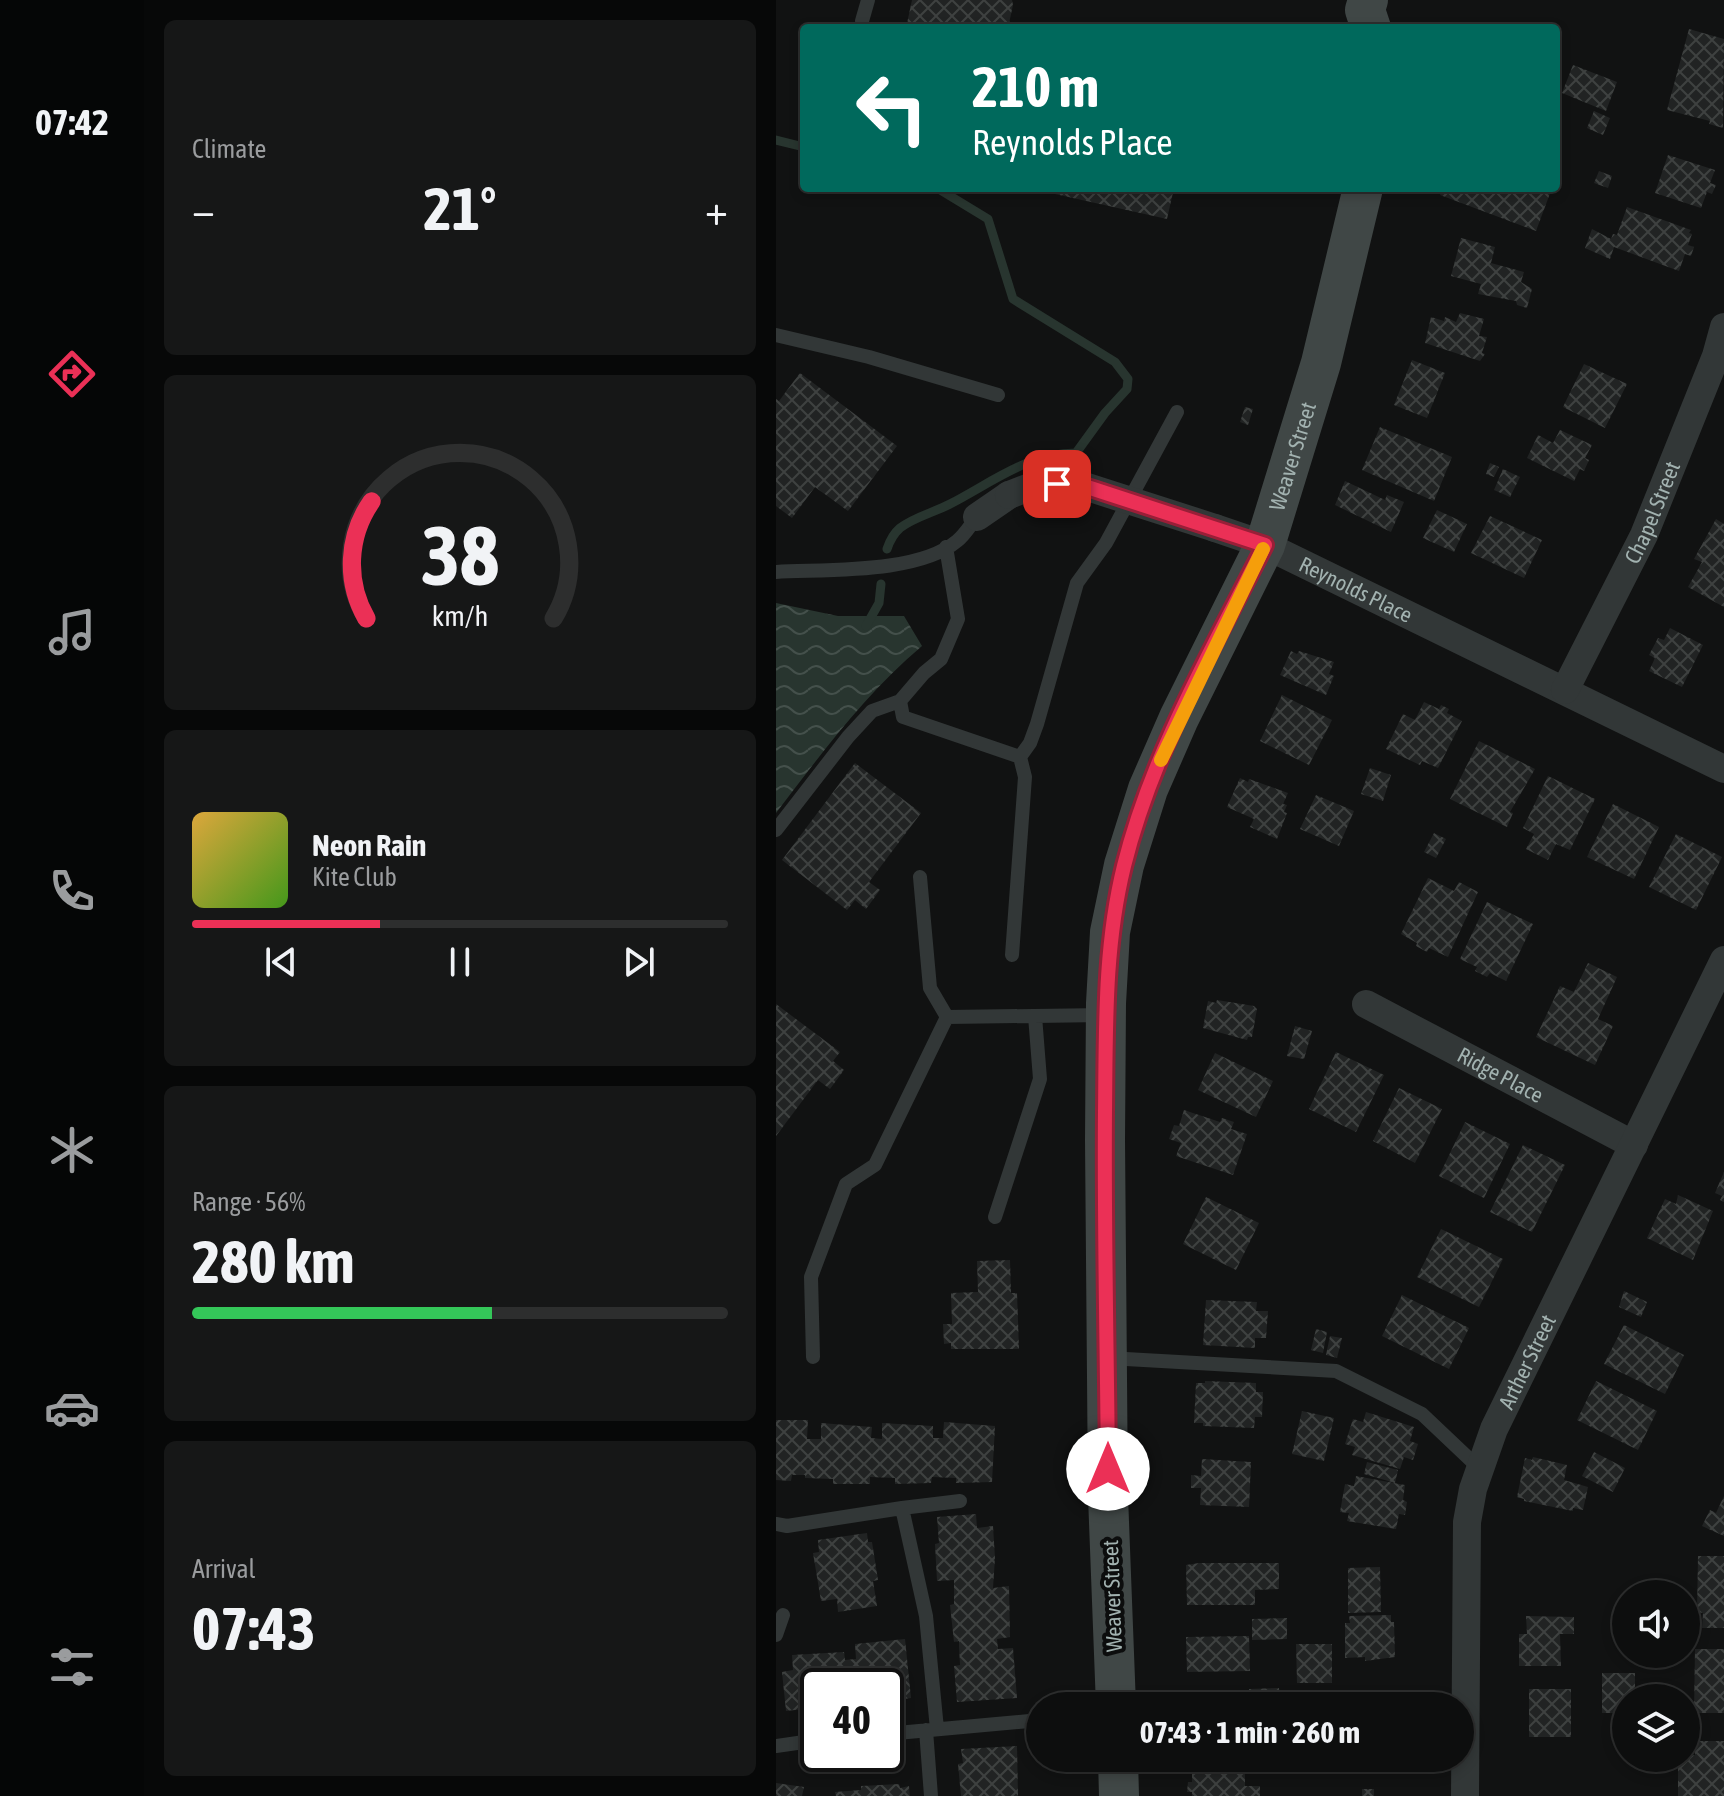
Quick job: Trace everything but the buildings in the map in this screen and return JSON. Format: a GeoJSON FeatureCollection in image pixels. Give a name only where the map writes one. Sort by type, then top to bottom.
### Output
{"type":"FeatureCollection","features":[{"type":"Feature","properties":{"kind":"street","name":"Weaver Street"},"geometry":{"type":"LineString","coordinates":[[1115,1692],[1108,1496],[1107,1358],[1106,1015],[1110,932],[1124,865],[1148,789],[1179,718],[1265,545],[1321,363],[1362,192]]}},
{"type":"Feature","properties":{"kind":"street","name":"Chapel Street"},"geometry":{"type":"LineString","coordinates":[[1565,690],[1644,535],[1705,384],[1724,327]]}},
{"type":"Feature","properties":{"kind":"street","name":"Reynolds Place"},"geometry":{"type":"LineString","coordinates":[[977,517],[1009,495],[1038,484],[1075,483],[1215,528],[1265,545],[1724,769]]}},
{"type":"Feature","properties":{"kind":"street","name":"Arther Street"},"geometry":{"type":"LineString","coordinates":[[1465,1796],[1467,1534],[1479,1468],[1494,1429],[1724,960]]}},
{"type":"Feature","properties":{"kind":"street","name":"Ridge Place"},"geometry":{"type":"LineString","coordinates":[[1366,1004],[1634,1145]]}},
{"type":"Feature","properties":{"kind":"street"},"geometry":{"type":"LineString","coordinates":[[1118,1772],[1119,1796]]}},
{"type":"Feature","properties":{"kind":"lane"},"geometry":{"type":"LineString","coordinates":[[862,21],[868,0]]}},
{"type":"Feature","properties":{"kind":"lane"},"geometry":{"type":"LineString","coordinates":[[776,335],[869,357],[998,395]]}},
{"type":"Feature","properties":{"kind":"lane"},"geometry":{"type":"LineString","coordinates":[[1012,955],[1025,777],[1020,757],[1030,743],[1037,724],[1077,583],[1106,543],[1177,412]]}},
{"type":"Feature","properties":{"kind":"lane"},"geometry":{"type":"LineString","coordinates":[[776,572],[888,566],[925,559],[958,541],[977,517]]}},
{"type":"Feature","properties":{"kind":"lane"},"geometry":{"type":"LineString","coordinates":[[776,830],[872,711],[900,701],[941,659],[958,619],[946,547]]}},
{"type":"Feature","properties":{"kind":"lane"},"geometry":{"type":"LineString","coordinates":[[900,701],[903,717],[1020,757]]}},
{"type":"Feature","properties":{"kind":"lane"},"geometry":{"type":"LineString","coordinates":[[920,877],[930,988],[947,1017]]}},
{"type":"Feature","properties":{"kind":"lane"},"geometry":{"type":"LineString","coordinates":[[947,1017],[1106,1015]]}},
{"type":"Feature","properties":{"kind":"lane"},"geometry":{"type":"LineString","coordinates":[[995,1217],[1040,1079],[1035,1016]]}},
{"type":"Feature","properties":{"kind":"lane"},"geometry":{"type":"LineString","coordinates":[[813,1357],[811,1277],[846,1184],[875,1165],[947,1017]]}},
{"type":"Feature","properties":{"kind":"lane"},"geometry":{"type":"LineString","coordinates":[[1107,1358],[1336,1371],[1422,1414],[1479,1468]]}},
{"type":"Feature","properties":{"kind":"lane"},"geometry":{"type":"LineString","coordinates":[[776,1524],[787,1526],[960,1501]]}},
{"type":"Feature","properties":{"kind":"lane"},"geometry":{"type":"LineString","coordinates":[[902,1508],[926,1616],[932,1730],[931,1796]]}},
{"type":"Feature","properties":{"kind":"lane"},"geometry":{"type":"LineString","coordinates":[[776,1635],[783,1615]]}},
{"type":"Feature","properties":{"kind":"lane"},"geometry":{"type":"LineString","coordinates":[[904,1732],[1026,1721]]}},
{"type":"Feature","properties":{"kind":"lane"},"geometry":{"type":"LineString","coordinates":[[776,1746],[800,1743]]}},
{"type":"Feature","properties":{"kind":"water"},"geometry":{"type":"Polygon","coordinates":[[[776,603],[838,616],[904,616],[922,646],[862,705],[776,813],[776,603]]]}},
{"type":"Feature","properties":{"kind":"waterway"},"geometry":{"type":"LineString","coordinates":[[776,140],[800,146]]}},
{"type":"Feature","properties":{"kind":"waterway"},"geometry":{"type":"LineString","coordinates":[[887,549],[895,533],[912,521],[1026,464],[1058,454],[1076,453],[1127,389],[1128,379],[1115,362],[1013,299],[988,219],[944,192]]}},
{"type":"Feature","properties":{"kind":"waterway"},"geometry":{"type":"LineString","coordinates":[[866,626],[879,603],[881,584]]}},
{"type":"Feature","properties":{"kind":"slow traffic"},"geometry":{"type":"LineString","coordinates":[[1161,760],[1263,549]]}},
{"type":"Feature","properties":{"kind":"route"},"geometry":{"type":"LineString","coordinates":[[1057,484],[1075,483],[1265,545],[1179,718],[1148,789],[1124,865],[1110,932],[1105,1140],[1108,1469]]}}]}
